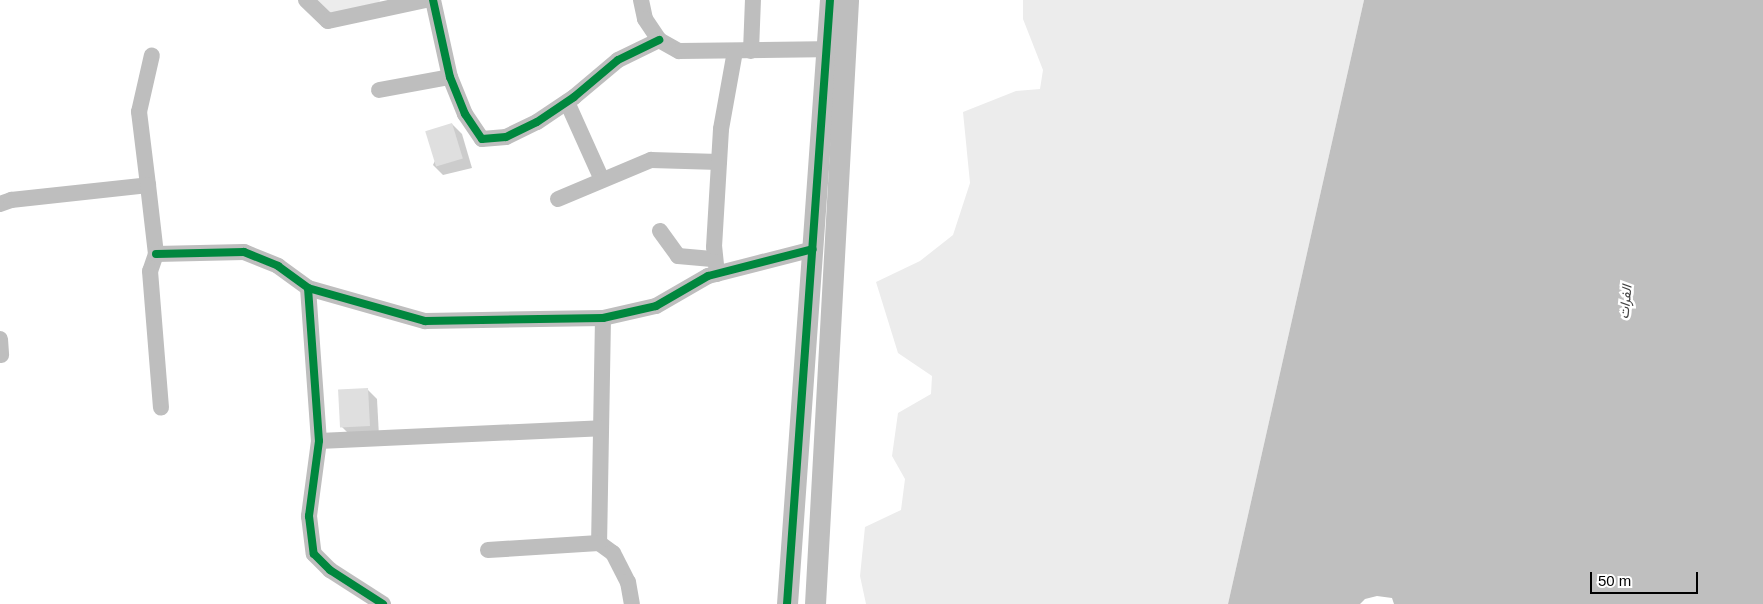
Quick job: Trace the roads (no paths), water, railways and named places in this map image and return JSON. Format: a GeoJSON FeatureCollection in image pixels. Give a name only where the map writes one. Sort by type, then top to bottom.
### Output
{"type":"FeatureCollection","features":[{"type":"Feature","properties":{"kind":"street"},"geometry":{"type":"LineString","coordinates":[[306,0],[328,22],[389,4],[426,0]]}},
{"type":"Feature","properties":{"kind":"street"},"geometry":{"type":"LineString","coordinates":[[433,0],[450,77],[465,114],[482,139],[506,137],[537,122],[567,102],[618,60],[659,40]]}},
{"type":"Feature","properties":{"kind":"street"},"geometry":{"type":"LineString","coordinates":[[641,0],[645,19],[659,40],[679,51],[836,49]]}},
{"type":"Feature","properties":{"kind":"street"},"geometry":{"type":"LineString","coordinates":[[751,51],[754,0]]}},
{"type":"Feature","properties":{"kind":"street"},"geometry":{"type":"LineString","coordinates":[[815,604],[836,49],[830,0]]}},
{"type":"Feature","properties":{"kind":"street"},"geometry":{"type":"LineString","coordinates":[[787,604],[813,249],[836,49],[848,0]]}},
{"type":"Feature","properties":{"kind":"street"},"geometry":{"type":"LineString","coordinates":[[156,254],[244,252],[278,266],[308,288],[425,321],[603,318],[656,306],[708,276],[716,267],[721,129],[734,51]]}},
{"type":"Feature","properties":{"kind":"street"},"geometry":{"type":"LineString","coordinates":[[152,55],[139,112],[156,254],[150,271],[160,408]]}},
{"type":"Feature","properties":{"kind":"street"},"geometry":{"type":"LineString","coordinates":[[380,90],[450,77]]}},
{"type":"Feature","properties":{"kind":"street"},"geometry":{"type":"LineString","coordinates":[[567,102],[602,180]]}},
{"type":"Feature","properties":{"kind":"street"},"geometry":{"type":"LineString","coordinates":[[558,199],[651,160],[719,162]]}},
{"type":"Feature","properties":{"kind":"street"},"geometry":{"type":"LineString","coordinates":[[0,204],[11,200],[148,185]]}},
{"type":"Feature","properties":{"kind":"street"},"geometry":{"type":"LineString","coordinates":[[660,231],[678,256],[716,267],[813,249]]}},
{"type":"Feature","properties":{"kind":"street"},"geometry":{"type":"LineString","coordinates":[[308,288],[319,440],[308,516],[314,554],[330,570],[384,604]]}},
{"type":"Feature","properties":{"kind":"street"},"geometry":{"type":"LineString","coordinates":[[599,543],[603,318]]}},
{"type":"Feature","properties":{"kind":"street"},"geometry":{"type":"LineString","coordinates":[[319,440],[601,428]]}},
{"type":"Feature","properties":{"kind":"street"},"geometry":{"type":"LineString","coordinates":[[488,550],[599,543],[613,553],[628,582],[632,604]]}},
{"type":"Feature","properties":{"kind":"water","name":"الفرات"},"geometry":{"type":"Polygon","coordinates":[[[1364,0],[1763,0],[1763,604],[1394,604],[1392,598],[1377,596],[1365,599],[1360,604],[1228,604],[1364,0]]]}}]}
